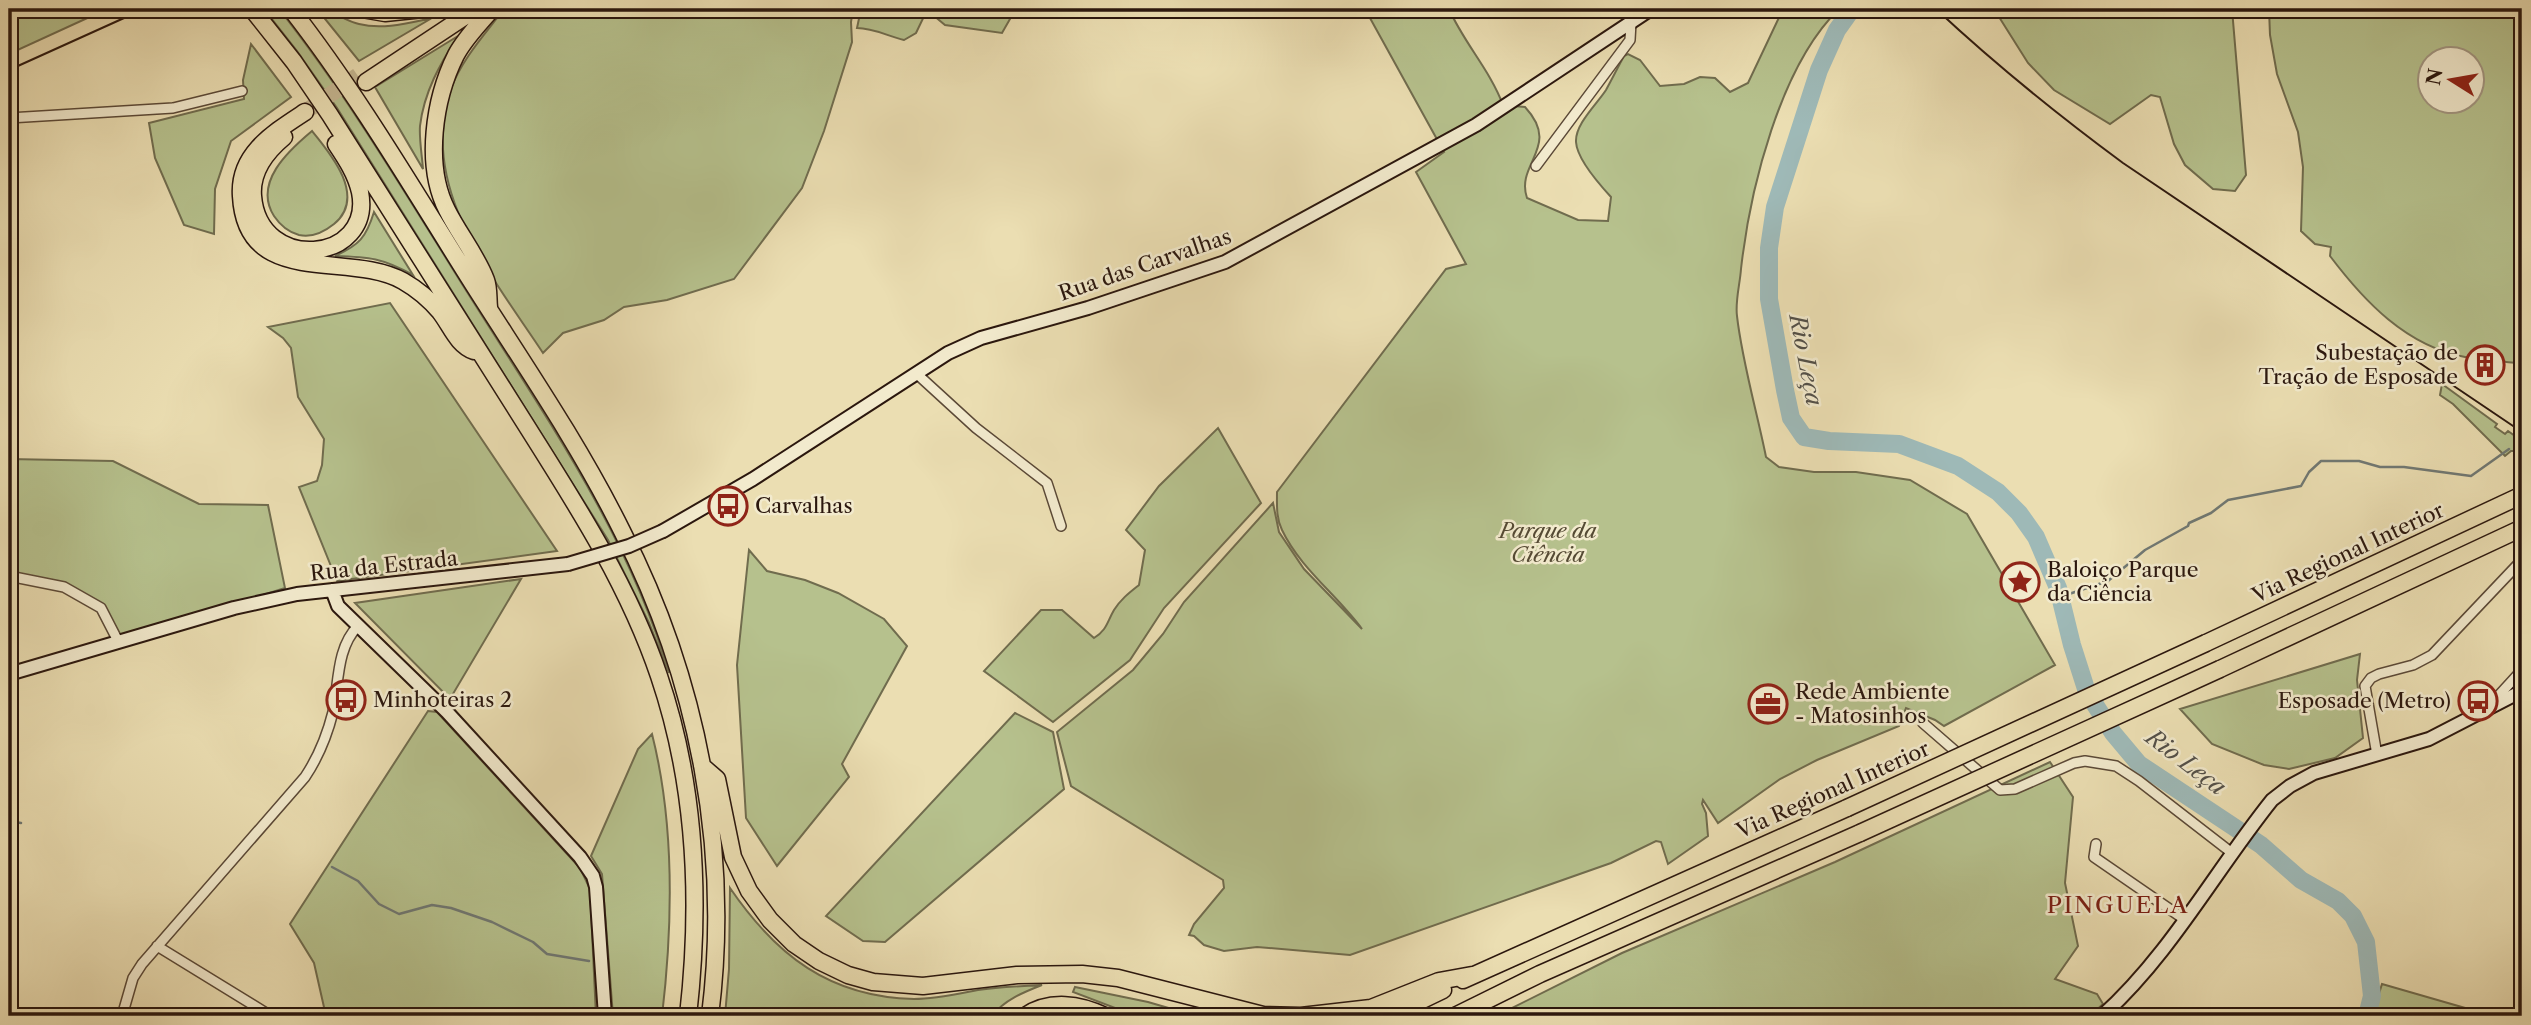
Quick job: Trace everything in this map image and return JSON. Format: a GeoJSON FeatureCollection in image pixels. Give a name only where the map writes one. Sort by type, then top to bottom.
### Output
{"type":"FeatureCollection","features":[{"type":"Feature","properties":{"kind":"highway"},"geometry":{"type":"LineString","coordinates":[[252,9],[294,62],[330,115],[600,545],[626,596],[659,675],[681,760],[693,848],[695,919],[688,1016]]}},
{"type":"Feature","properties":{"kind":"highway"},"geometry":{"type":"LineString","coordinates":[[291,9],[361,105],[597,484],[638,562],[671,647],[687,702],[712,825],[716,954],[710,1016]]}},
{"type":"Feature","properties":{"kind":"highway"},"geometry":{"type":"LineString","coordinates":[[362,9],[385,13],[423,9]]}},
{"type":"Feature","properties":{"kind":"highway"},"geometry":{"type":"LineString","coordinates":[[460,9],[364,77],[476,9]]}},
{"type":"Feature","properties":{"kind":"highway"},"geometry":{"type":"LineString","coordinates":[[489,309],[487,282],[446,208],[436,170],[434,141],[439,101],[453,62],[457,53],[492,9]]}},
{"type":"Feature","properties":{"kind":"highway"},"geometry":{"type":"LineString","coordinates":[[330,115],[334,140],[354,175],[360,193],[358,218],[346,236],[338,244],[325,250],[308,250],[279,241],[266,232],[255,211],[253,184],[264,157],[306,116],[259,145],[249,159],[242,174],[241,205],[246,224],[256,239],[279,257],[296,262],[358,268],[402,280],[431,302],[465,348],[481,354]]}},
{"type":"Feature","properties":{"kind":"highway","name":"Via Regional Interior"},"geometry":{"type":"LineString","coordinates":[[1390,1016],[1472,975],[1847,808],[2522,495]]}},
{"type":"Feature","properties":{"kind":"highway"},"geometry":{"type":"LineString","coordinates":[[1455,1016],[1540,974],[1860,833],[2522,528]]}},
{"type":"Feature","properties":{"kind":"highway"},"geometry":{"type":"LineString","coordinates":[[702,766],[717,779],[733,857],[749,891],[770,920],[794,944],[819,961],[848,975],[873,982],[923,986],[1027,975],[1082,974],[1118,978],[1263,1016],[1301,1016],[1371,1008],[1439,981],[1472,975]]}},
{"type":"Feature","properties":{"kind":"highway"},"geometry":{"type":"LineString","coordinates":[[1025,1016],[1050,1006],[1067,1004],[1105,1016]]}},
{"type":"Feature","properties":{"kind":"street","name":"Rua das Carvalhas"},"geometry":{"type":"LineString","coordinates":[[753,479],[893,387],[981,338],[1088,308],[1225,262],[1476,125],[1651,9]]}},
{"type":"Feature","properties":{"kind":"street"},"geometry":{"type":"LineString","coordinates":[[1536,166],[1630,40],[1631,22]]}},
{"type":"Feature","properties":{"kind":"street"},"geometry":{"type":"LineString","coordinates":[[9,118],[173,108],[242,91]]}},
{"type":"Feature","properties":{"kind":"street"},"geometry":{"type":"LineString","coordinates":[[917,374],[976,428],[1048,483],[1061,526]]}},
{"type":"Feature","properties":{"kind":"street","name":"Rua da Estrada"},"geometry":{"type":"LineString","coordinates":[[9,674],[234,608],[297,594],[568,564],[629,547],[663,531],[753,479]]}},
{"type":"Feature","properties":{"kind":"street"},"geometry":{"type":"LineString","coordinates":[[2377,755],[2365,686],[2371,678],[2413,665],[2432,655],[2522,560]]}},
{"type":"Feature","properties":{"kind":"street"},"geometry":{"type":"LineString","coordinates":[[9,576],[64,587],[101,608],[118,641]]}},
{"type":"Feature","properties":{"kind":"street"},"geometry":{"type":"LineString","coordinates":[[332,590],[338,606],[447,712],[580,857],[593,876],[605,1016]]}},
{"type":"Feature","properties":{"kind":"street"},"geometry":{"type":"LineString","coordinates":[[122,1016],[133,978],[156,946],[305,777],[316,760],[326,739],[343,649],[358,626]]}},
{"type":"Feature","properties":{"kind":"street"},"geometry":{"type":"LineString","coordinates":[[2483,713],[2522,670]]}},
{"type":"Feature","properties":{"kind":"street"},"geometry":{"type":"LineString","coordinates":[[2102,1016],[2122,998],[2272,800],[2290,786],[2314,773],[2428,739],[2522,691]]}},
{"type":"Feature","properties":{"kind":"street"},"geometry":{"type":"LineString","coordinates":[[1923,723],[2000,790],[2015,789],[2074,763],[2085,761],[2116,766],[2234,851]]}},
{"type":"Feature","properties":{"kind":"street"},"geometry":{"type":"LineString","coordinates":[[2096,845],[2094,857],[2184,919]]}},
{"type":"Feature","properties":{"kind":"street"},"geometry":{"type":"LineString","coordinates":[[156,946],[271,1016]]}},
{"type":"Feature","properties":{"kind":"green space"},"geometry":{"type":"Polygon","coordinates":[[[9,9],[107,9],[9,54],[9,9]]]}},
{"type":"Feature","properties":{"kind":"green space"},"geometry":{"type":"Polygon","coordinates":[[[264,9],[279,9],[330,78],[378,149],[555,431],[632,573],[669,673],[649,623],[608,540],[337,108],[264,9]]]}},
{"type":"Feature","properties":{"kind":"green space"},"geometry":{"type":"Polygon","coordinates":[[[317,9],[368,26],[396,25],[432,18],[359,61],[317,9]]]}},
{"type":"Feature","properties":{"kind":"green space"},"geometry":{"type":"Polygon","coordinates":[[[504,9],[853,9],[852,42],[824,131],[802,188],[734,279],[667,300],[624,307],[604,320],[563,333],[543,353],[483,262],[452,196],[444,161],[443,125],[455,78],[467,57],[504,9]]]}},
{"type":"Feature","properties":{"kind":"green space"},"geometry":{"type":"Polygon","coordinates":[[[861,9],[1065,9],[1014,12],[1002,33],[945,25],[927,10],[916,33],[904,40],[857,28],[861,9]]]}},
{"type":"Feature","properties":{"kind":"green space","name":"Parque da Ciência"},"geometry":{"type":"Polygon","coordinates":[[[1365,9],[1449,9],[1503,105],[1525,107],[1535,121],[1539,144],[1527,175],[1527,198],[1578,220],[1608,221],[1611,197],[1584,163],[1576,142],[1579,128],[1606,90],[1624,56],[1628,54],[1640,60],[1660,86],[1684,84],[1700,77],[1715,78],[1730,92],[1748,83],[1783,9],[1839,9],[1818,33],[1784,95],[1760,167],[1745,237],[1737,316],[1766,457],[1779,467],[1814,472],[1856,472],[1910,480],[1967,514],[2055,665],[1944,726],[1906,708],[1899,726],[1817,760],[1780,779],[1718,823],[1703,800],[1708,836],[1668,864],[1661,842],[1656,841],[1611,863],[1350,955],[1257,947],[1224,951],[1204,945],[1189,935],[1194,924],[1224,888],[1223,880],[1071,786],[1057,732],[1133,670],[1163,634],[1184,602],[1273,503],[1279,532],[1304,569],[1362,629],[1290,544],[1279,521],[1277,492],[1446,269],[1466,264],[1416,172],[1444,152],[1365,9]]]}},
{"type":"Feature","properties":{"kind":"green space"},"geometry":{"type":"Polygon","coordinates":[[[1994,9],[2232,9],[2246,175],[2235,191],[2213,189],[2185,165],[2174,144],[2160,97],[2151,95],[2110,124],[2054,90],[2028,63],[1994,9]]]}},
{"type":"Feature","properties":{"kind":"green space"},"geometry":{"type":"Polygon","coordinates":[[[2269,9],[2522,9],[2522,362],[2506,362],[2480,356],[2465,357],[2424,343],[2405,332],[2357,289],[2330,256],[2331,247],[2315,244],[2301,231],[2303,167],[2298,132],[2277,74],[2270,35],[2269,9]]]}},
{"type":"Feature","properties":{"kind":"green space"},"geometry":{"type":"Polygon","coordinates":[[[458,36],[439,68],[425,102],[420,131],[423,169],[375,87],[458,36]]]}},
{"type":"Feature","properties":{"kind":"green space"},"geometry":{"type":"Polygon","coordinates":[[[251,44],[291,97],[231,141],[215,189],[214,234],[184,225],[155,158],[149,123],[244,99],[243,80],[251,44]]]}},
{"type":"Feature","properties":{"kind":"green space"},"geometry":{"type":"Polygon","coordinates":[[[312,131],[336,163],[347,189],[347,201],[343,213],[334,224],[318,234],[304,236],[288,230],[276,219],[269,204],[268,192],[276,169],[293,148],[312,131]]]}},
{"type":"Feature","properties":{"kind":"green space"},"geometry":{"type":"Polygon","coordinates":[[[374,212],[413,275],[376,260],[335,256],[360,240],[374,212]]]}},
{"type":"Feature","properties":{"kind":"green space"},"geometry":{"type":"Polygon","coordinates":[[[390,303],[557,551],[337,581],[299,487],[317,481],[322,465],[324,439],[298,397],[291,348],[268,327],[390,303]]]}},
{"type":"Feature","properties":{"kind":"green space"},"geometry":{"type":"Polygon","coordinates":[[[2442,384],[2497,424],[2495,427],[2505,434],[2508,431],[2522,441],[2522,451],[2511,451],[2505,456],[2453,404],[2440,395],[2442,384]]]}},
{"type":"Feature","properties":{"kind":"green space"},"geometry":{"type":"Polygon","coordinates":[[[1218,428],[1261,503],[1164,608],[1130,660],[1053,722],[984,671],[1041,610],[1062,610],[1094,638],[1102,632],[1119,603],[1139,585],[1145,550],[1126,530],[1159,486],[1218,428]]]}},
{"type":"Feature","properties":{"kind":"green space"},"geometry":{"type":"Polygon","coordinates":[[[9,459],[113,461],[199,504],[268,505],[285,588],[118,641],[101,608],[64,587],[9,573],[9,459]]]}},
{"type":"Feature","properties":{"kind":"green space"},"geometry":{"type":"Polygon","coordinates":[[[749,550],[767,571],[805,580],[838,593],[884,619],[907,646],[842,764],[849,777],[777,866],[746,818],[737,665],[749,550]]]}},
{"type":"Feature","properties":{"kind":"green space"},"geometry":{"type":"Polygon","coordinates":[[[521,579],[450,699],[355,603],[521,579]]]}},
{"type":"Feature","properties":{"kind":"green space"},"geometry":{"type":"Polygon","coordinates":[[[2360,654],[2357,680],[2363,738],[2335,758],[2289,769],[2264,765],[2212,744],[2180,709],[2360,654]]]}},
{"type":"Feature","properties":{"kind":"green space"},"geometry":{"type":"Polygon","coordinates":[[[428,711],[437,712],[580,868],[590,889],[596,1016],[326,1016],[314,963],[290,924],[428,711]]]}},
{"type":"Feature","properties":{"kind":"green space"},"geometry":{"type":"Polygon","coordinates":[[[1015,713],[1053,732],[1064,789],[885,942],[863,941],[826,916],[1015,713]]]}},
{"type":"Feature","properties":{"kind":"green space"},"geometry":{"type":"Polygon","coordinates":[[[652,734],[665,803],[670,874],[662,1016],[613,1016],[602,874],[591,856],[638,749],[652,734]]]}},
{"type":"Feature","properties":{"kind":"green space"},"geometry":{"type":"Polygon","coordinates":[[[2050,762],[2073,797],[2065,883],[2078,946],[2055,979],[2097,994],[2103,1004],[2090,1016],[1496,1016],[1622,953],[1835,862],[2050,762]]]}},
{"type":"Feature","properties":{"kind":"green space"},"geometry":{"type":"Polygon","coordinates":[[[730,888],[766,933],[786,952],[807,968],[856,990],[884,996],[922,999],[986,989],[1042,985],[1008,1001],[992,1016],[725,1016],[729,969],[730,888]]]}},
{"type":"Feature","properties":{"kind":"green space"},"geometry":{"type":"Polygon","coordinates":[[[2382,984],[2493,1016],[2372,1016],[2382,984]]]}},
{"type":"Feature","properties":{"kind":"green space"},"geometry":{"type":"Polygon","coordinates":[[[1075,987],[1148,1002],[1196,1016],[1136,1016],[1073,992],[1075,987]]]}},
{"type":"Feature","properties":{"kind":"waterway","name":"Rio Leça"},"geometry":{"type":"LineString","coordinates":[[1852,9],[1837,30],[1819,70],[1775,207],[1769,248],[1769,299],[1791,418],[1804,437],[1829,441],[1899,444],[1958,466],[1998,492],[2019,513],[2036,537],[2058,588],[2087,692],[2113,733],[2139,764],[2261,845],[2301,880],[2338,901],[2353,916],[2366,942],[2372,996],[2367,1016]]}},
{"type":"Feature","properties":{"kind":"waterway"},"geometry":{"type":"LineString","coordinates":[[2060,597],[2108,581],[2145,550],[2211,513],[2228,500],[2301,486],[2309,472],[2321,461],[2359,461],[2380,467],[2404,467],[2471,476],[2509,449]]}},
{"type":"Feature","properties":{"kind":"waterway"},"geometry":{"type":"LineString","coordinates":[[9,821],[21,823]]}},
{"type":"Feature","properties":{"kind":"waterway"},"geometry":{"type":"LineString","coordinates":[[332,867],[358,881],[379,904],[399,914],[432,905],[451,908],[492,922],[533,942],[547,954],[589,961]]}},
{"type":"Feature","properties":{"kind":"tunnel"},"geometry":{"type":"LineString","coordinates":[[305,112],[363,72]]}},
{"type":"Feature","properties":{"kind":"tram line"},"geometry":{"type":"LineString","coordinates":[[9,70],[144,9]]}},
{"type":"Feature","properties":{"kind":"tram line"},"geometry":{"type":"LineString","coordinates":[[1936,9],[2027,89],[2123,163],[2522,432]]}},
{"type":"Feature","properties":{"kind":"place","name":"Subestação de Tração de Esposade"},"geometry":{"type":"Point","coordinates":[2485,365]}},
{"type":"Feature","properties":{"kind":"place","name":"Carvalhas"},"geometry":{"type":"Point","coordinates":[728,506]}},
{"type":"Feature","properties":{"kind":"place","name":"Baloiço Parque da Ciência"},"geometry":{"type":"Point","coordinates":[2020,582]}},
{"type":"Feature","properties":{"kind":"place","name":"Minhoteiras 2"},"geometry":{"type":"Point","coordinates":[346,700]}},
{"type":"Feature","properties":{"kind":"place","name":"Esposade (Metro)"},"geometry":{"type":"Point","coordinates":[2478,701]}},
{"type":"Feature","properties":{"kind":"place","name":"Rede Ambiente - Matosinhos"},"geometry":{"type":"Point","coordinates":[1768,704]}},
{"type":"Feature","properties":{"kind":"district","name":"PINGUELA"},"geometry":{"type":"Point","coordinates":[2118,905]}}]}
